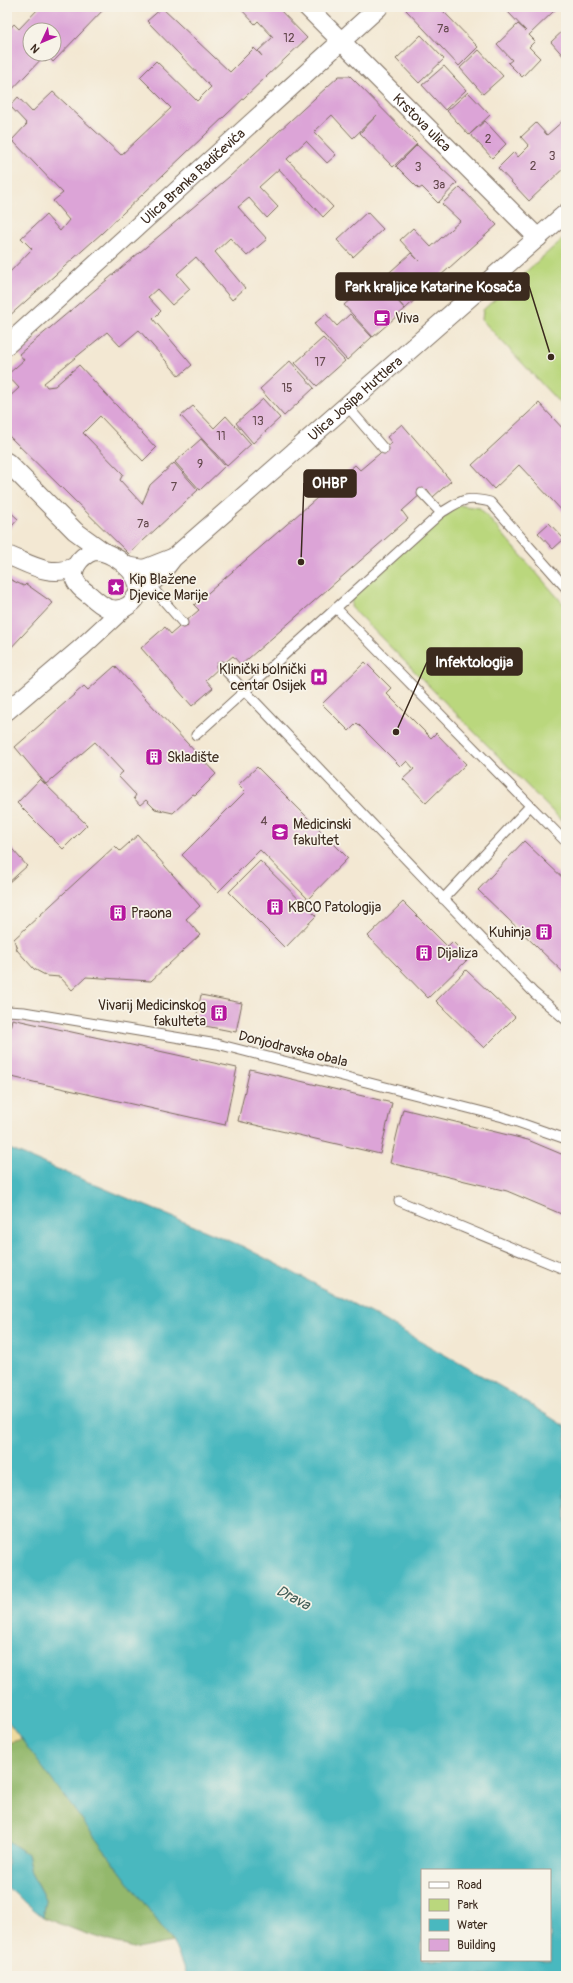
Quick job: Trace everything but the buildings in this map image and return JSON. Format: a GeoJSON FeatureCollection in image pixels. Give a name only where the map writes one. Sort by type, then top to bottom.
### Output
{"type":"FeatureCollection","features":[{"type":"Feature","properties":{"kind":"street","name":"Krstova ulica"},"geometry":{"type":"LineString","coordinates":[[307,7],[538,238]]}},
{"type":"Feature","properties":{"kind":"street","name":"Ulica Branka Radičevića"},"geometry":{"type":"LineString","coordinates":[[7,345],[379,7]]}},
{"type":"Feature","properties":{"kind":"street","name":"Ulica Josipa Huttlera"},"geometry":{"type":"LineString","coordinates":[[7,711],[81,648],[150,585],[173,558],[566,213]]}},
{"type":"Feature","properties":{"kind":"street"},"geometry":{"type":"LineString","coordinates":[[7,462],[75,531],[126,566],[136,578],[137,592],[129,603],[111,609],[105,607],[78,586],[74,579],[74,572],[78,562],[80,542],[75,531]]}},
{"type":"Feature","properties":{"kind":"street"},"geometry":{"type":"LineString","coordinates":[[7,554],[50,572],[59,572],[78,562],[94,551],[104,552]]}},
{"type":"Feature","properties":{"kind":"street","name":"Ulica Josipa Huttlera"},"geometry":{"type":"LineString","coordinates":[[126,566],[144,569],[173,558]]}},
{"type":"Feature","properties":{"kind":"street","name":"Ulica Josipa Huttlera"},"geometry":{"type":"LineString","coordinates":[[81,648],[94,622],[95,609],[90,596]]}},
{"type":"Feature","properties":{"kind":"lane"},"geometry":{"type":"LineString","coordinates":[[347,406],[384,449]]}},
{"type":"Feature","properties":{"kind":"lane"},"geometry":{"type":"LineString","coordinates":[[422,493],[441,513]]}},
{"type":"Feature","properties":{"kind":"lane"},"geometry":{"type":"LineString","coordinates":[[196,735],[441,513],[460,501],[473,498],[490,502],[566,588]]}},
{"type":"Feature","properties":{"kind":"lane"},"geometry":{"type":"LineString","coordinates":[[150,585],[184,623]]}},
{"type":"Feature","properties":{"kind":"lane"},"geometry":{"type":"LineString","coordinates":[[336,608],[566,842]]}},
{"type":"Feature","properties":{"kind":"lane"},"geometry":{"type":"LineString","coordinates":[[221,666],[244,692],[534,993],[566,1020]]}},
{"type":"Feature","properties":{"kind":"lane"},"geometry":{"type":"LineString","coordinates":[[444,898],[530,806]]}},
{"type":"Feature","properties":{"kind":"lane","name":"Donjodravska obala"},"geometry":{"type":"LineString","coordinates":[[7,1011],[24,1012],[217,1044],[503,1117],[566,1139]]}},
{"type":"Feature","properties":{"kind":"lane"},"geometry":{"type":"LineString","coordinates":[[399,1201],[566,1270]]}},
{"type":"Feature","properties":{"kind":"green space"},"geometry":{"type":"Polygon","coordinates":[[[566,236],[566,410],[482,320],[483,310],[566,236]]]}},
{"type":"Feature","properties":{"kind":"green space"},"geometry":{"type":"Polygon","coordinates":[[[458,505],[480,508],[566,607],[566,825],[351,607],[353,590],[458,505]]]}},
{"type":"Feature","properties":{"kind":"green space"},"geometry":{"type":"Polygon","coordinates":[[[22,1739],[173,1942],[136,1949],[81,1932],[43,1917],[46,1901],[31,1873],[27,1854],[7,1840],[7,1743],[22,1739]]]}},
{"type":"Feature","properties":{"kind":"sand"},"geometry":{"type":"Polygon","coordinates":[[[7,1720],[22,1739],[7,1743],[7,1720]]]}},
{"type":"Feature","properties":{"kind":"water","name":"Drava"},"geometry":{"type":"Polygon","coordinates":[[[7,1148],[242,1246],[376,1316],[505,1389],[566,1427],[566,1976],[187,1976],[173,1942],[7,1720],[7,1148]]]}},
{"type":"Feature","properties":{"kind":"water"},"geometry":{"type":"Polygon","coordinates":[[[7,1840],[27,1854],[31,1873],[46,1901],[43,1917],[7,1887],[7,1840]]]}},
{"type":"Feature","properties":{"kind":"place","name":"Viva"},"geometry":{"type":"Point","coordinates":[382,318]}},
{"type":"Feature","properties":{"kind":"place","name":"Park kraljice Katarine Kosača"},"geometry":{"type":"Point","coordinates":[551,357]}},
{"type":"Feature","properties":{"kind":"place","name":"OHBP"},"geometry":{"type":"Point","coordinates":[301,562]}},
{"type":"Feature","properties":{"kind":"place","name":"Kip Blažene Djevice Marije"},"geometry":{"type":"Point","coordinates":[116,587]}},
{"type":"Feature","properties":{"kind":"place","name":"Klinički bolnički centar Osijek"},"geometry":{"type":"Point","coordinates":[319,677]}},
{"type":"Feature","properties":{"kind":"place","name":"Infektologija"},"geometry":{"type":"Point","coordinates":[396,732]}},
{"type":"Feature","properties":{"kind":"place","name":"Skladište"},"geometry":{"type":"Point","coordinates":[154,757]}},
{"type":"Feature","properties":{"kind":"place","name":"Medicinski fakultet"},"geometry":{"type":"Point","coordinates":[280,832]}},
{"type":"Feature","properties":{"kind":"place","name":"KBCO Patologija"},"geometry":{"type":"Point","coordinates":[275,907]}},
{"type":"Feature","properties":{"kind":"place","name":"Praona"},"geometry":{"type":"Point","coordinates":[118,913]}},
{"type":"Feature","properties":{"kind":"place","name":"Kuhinja"},"geometry":{"type":"Point","coordinates":[544,932]}},
{"type":"Feature","properties":{"kind":"place","name":"Dijaliza"},"geometry":{"type":"Point","coordinates":[424,953]}},
{"type":"Feature","properties":{"kind":"place","name":"Vivarij Medicinskog fakulteta"},"geometry":{"type":"Point","coordinates":[219,1013]}}]}
